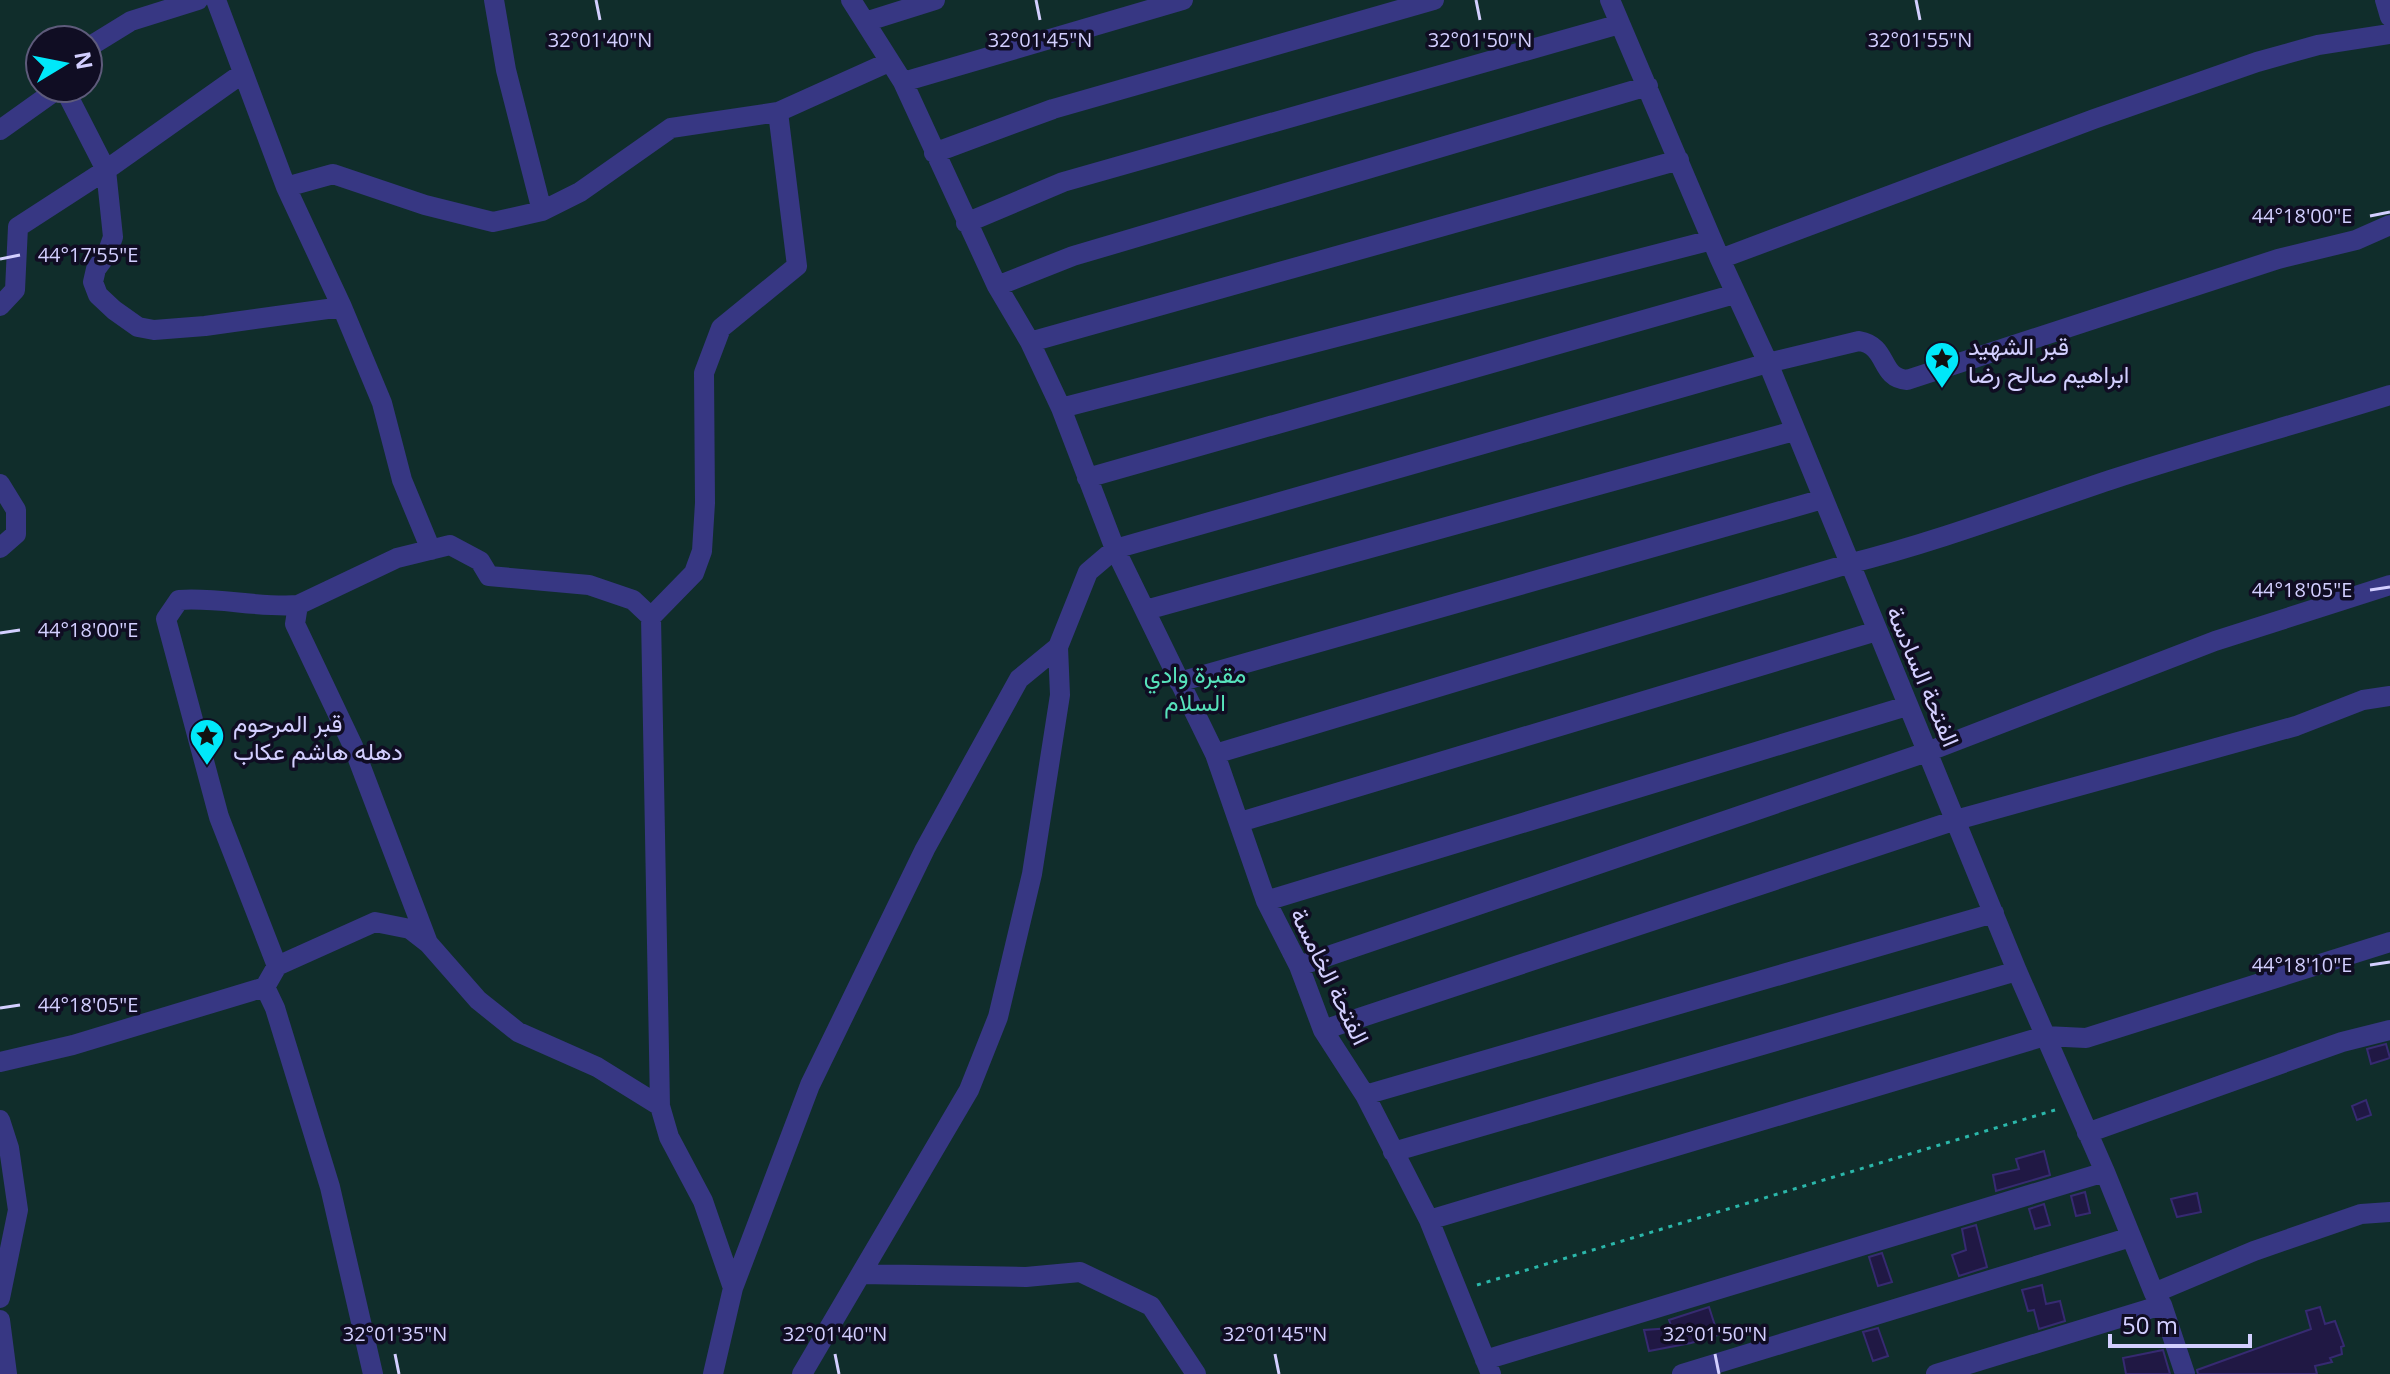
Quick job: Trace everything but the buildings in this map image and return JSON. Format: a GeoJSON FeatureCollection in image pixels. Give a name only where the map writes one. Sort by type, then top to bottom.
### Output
{"type":"FeatureCollection","features":[{"type":"Feature","properties":{"kind":"street"},"geometry":{"type":"LineString","coordinates":[[104,38],[131,21],[198,0]]}},
{"type":"Feature","properties":{"kind":"street"},"geometry":{"type":"LineString","coordinates":[[216,0],[286,187],[342,307],[382,403],[402,480],[431,550]]}},
{"type":"Feature","properties":{"kind":"street"},"geometry":{"type":"LineString","coordinates":[[494,0],[506,70],[542,211]]}},
{"type":"Feature","properties":{"kind":"street","name":"الفتحة الخامسة"},"geometry":{"type":"LineString","coordinates":[[851,0],[903,82],[966,223],[997,286],[1030,342],[1061,408],[1115,549],[1215,754],[1266,901],[1299,966],[1323,1030],[1365,1095],[1429,1220],[1488,1367]]}},
{"type":"Feature","properties":{"kind":"street"},"geometry":{"type":"LineString","coordinates":[[865,22],[935,0]]}},
{"type":"Feature","properties":{"kind":"street"},"geometry":{"type":"LineString","coordinates":[[903,82],[1183,0]]}},
{"type":"Feature","properties":{"kind":"street"},"geometry":{"type":"LineString","coordinates":[[934,153],[1053,109],[1434,0]]}},
{"type":"Feature","properties":{"kind":"street","name":"الفتحة السادسة"},"geometry":{"type":"LineString","coordinates":[[1610,0],[1735,294],[1768,363],[2017,971],[2158,1299],[2185,1374]]}},
{"type":"Feature","properties":{"kind":"street"},"geometry":{"type":"LineString","coordinates":[[2385,0],[2390,17]]}},
{"type":"Feature","properties":{"kind":"street"},"geometry":{"type":"LineString","coordinates":[[966,223],[1063,182],[1620,24]]}},
{"type":"Feature","properties":{"kind":"street"},"geometry":{"type":"LineString","coordinates":[[1061,408],[1716,250],[2257,62],[2318,45],[2390,34]]}},
{"type":"Feature","properties":{"kind":"street"},"geometry":{"type":"LineString","coordinates":[[286,187],[333,174],[425,205],[493,222],[542,211],[580,192],[671,128],[778,112],[889,62]]}},
{"type":"Feature","properties":{"kind":"street"},"geometry":{"type":"LineString","coordinates":[[0,306],[15,290],[18,227],[106,170],[243,73]]}},
{"type":"Feature","properties":{"kind":"street"},"geometry":{"type":"LineString","coordinates":[[997,286],[1073,256],[1648,86]]}},
{"type":"Feature","properties":{"kind":"street"},"geometry":{"type":"LineString","coordinates":[[0,130],[38,104]]}},
{"type":"Feature","properties":{"kind":"street"},"geometry":{"type":"LineString","coordinates":[[71,104],[106,170],[113,237],[107,254],[96,269],[93,282],[98,295],[138,327],[154,330],[205,326],[342,307]]}},
{"type":"Feature","properties":{"kind":"street"},"geometry":{"type":"LineString","coordinates":[[733,1288],[703,1201],[669,1137],[660,1106],[651,617],[694,573],[702,551],[705,503],[704,373],[721,328],[797,266],[778,112]]}},
{"type":"Feature","properties":{"kind":"street"},"geometry":{"type":"LineString","coordinates":[[1030,342],[1679,160]]}},
{"type":"Feature","properties":{"kind":"street"},"geometry":{"type":"LineString","coordinates":[[802,1374],[969,1090],[998,1017],[1032,874],[1060,695],[1058,647],[1088,572],[1115,549],[1768,363],[1859,341],[1871,343],[1879,350],[1891,375],[1907,380],[2278,259],[2356,240],[2390,225]]}},
{"type":"Feature","properties":{"kind":"street"},"geometry":{"type":"LineString","coordinates":[[1087,478],[1735,294]]}},
{"type":"Feature","properties":{"kind":"street"},"geometry":{"type":"LineString","coordinates":[[1215,754],[1848,564],[1915,548],[2118,477],[2390,395]]}},
{"type":"Feature","properties":{"kind":"street"},"geometry":{"type":"LineString","coordinates":[[1146,610],[1794,431]]}},
{"type":"Feature","properties":{"kind":"street"},"geometry":{"type":"LineString","coordinates":[[0,484],[16,510],[16,534],[0,548]]}},
{"type":"Feature","properties":{"kind":"street"},"geometry":{"type":"LineString","coordinates":[[1179,682],[1823,499]]}},
{"type":"Feature","properties":{"kind":"street"},"geometry":{"type":"LineString","coordinates":[[277,966],[219,817],[166,619],[179,600],[201,599],[279,607],[298,605],[397,558],[450,545],[480,561],[489,576],[589,585],[633,600],[651,617]]}},
{"type":"Feature","properties":{"kind":"street"},"geometry":{"type":"LineString","coordinates":[[1299,966],[1927,752],[2215,641],[2390,585]]}},
{"type":"Feature","properties":{"kind":"street"},"geometry":{"type":"LineString","coordinates":[[298,605],[295,624],[353,746],[428,943]]}},
{"type":"Feature","properties":{"kind":"street"},"geometry":{"type":"LineString","coordinates":[[1240,822],[1877,631]]}},
{"type":"Feature","properties":{"kind":"street"},"geometry":{"type":"LineString","coordinates":[[713,1374],[733,1288],[810,1085],[925,849],[1019,679],[1058,647]]}},
{"type":"Feature","properties":{"kind":"street"},"geometry":{"type":"LineString","coordinates":[[1323,1030],[1956,820],[2296,726],[2363,700],[2390,696]]}},
{"type":"Feature","properties":{"kind":"street"},"geometry":{"type":"LineString","coordinates":[[1266,901],[1907,706]]}},
{"type":"Feature","properties":{"kind":"street"},"geometry":{"type":"LineString","coordinates":[[1365,1095],[1994,913]]}},
{"type":"Feature","properties":{"kind":"street"},"geometry":{"type":"LineString","coordinates":[[0,1062],[73,1045],[265,987],[277,966],[375,922],[410,929],[428,943],[478,1000],[518,1032],[597,1067],[660,1106]]}},
{"type":"Feature","properties":{"kind":"street"},"geometry":{"type":"LineString","coordinates":[[1429,1220],[2045,1036],[2086,1038],[2390,942]]}},
{"type":"Feature","properties":{"kind":"street"},"geometry":{"type":"LineString","coordinates":[[1393,1152],[2017,971]]}},
{"type":"Feature","properties":{"kind":"street"},"geometry":{"type":"LineString","coordinates":[[265,987],[275,1008],[330,1187],[373,1374]]}},
{"type":"Feature","properties":{"kind":"street"},"geometry":{"type":"LineString","coordinates":[[2087,1133],[2342,1042],[2390,1030]]}},
{"type":"Feature","properties":{"kind":"street"},"geometry":{"type":"LineString","coordinates":[[0,1120],[9,1148],[18,1210],[0,1298]]}},
{"type":"Feature","properties":{"kind":"street"},"geometry":{"type":"LineString","coordinates":[[1488,1367],[2105,1172]]}},
{"type":"Feature","properties":{"kind":"street"},"geometry":{"type":"LineString","coordinates":[[1936,1374],[2158,1299],[2235,1258],[2347,1219],[2372,1212],[2390,1212]]}},
{"type":"Feature","properties":{"kind":"street"},"geometry":{"type":"LineString","coordinates":[[1682,1374],[2131,1237]]}},
{"type":"Feature","properties":{"kind":"street"},"geometry":{"type":"LineString","coordinates":[[861,1274],[1026,1277],[1080,1272],[1151,1306],[1196,1374]]}},
{"type":"Feature","properties":{"kind":"street"},"geometry":{"type":"LineString","coordinates":[[0,1320],[7,1374]]}},
{"type":"Feature","properties":{"kind":"path"},"geometry":{"type":"LineString","coordinates":[[1457,1291],[2074,1104]]}},
{"type":"Feature","properties":{"kind":"green space","name":"مقبرة وادي السلام"},"geometry":{"type":"Polygon","coordinates":[[[0,0],[2390,0],[2390,1374],[0,1374],[0,0]]]}},
{"type":"Feature","properties":{"kind":"place","name":"قبر الشهيد ابراهيم صالح رضا"},"geometry":{"type":"Point","coordinates":[1942,390]}},
{"type":"Feature","properties":{"kind":"place","name":"قبر المرحوم دهله هاشم عكاب"},"geometry":{"type":"Point","coordinates":[207,767]}}]}
